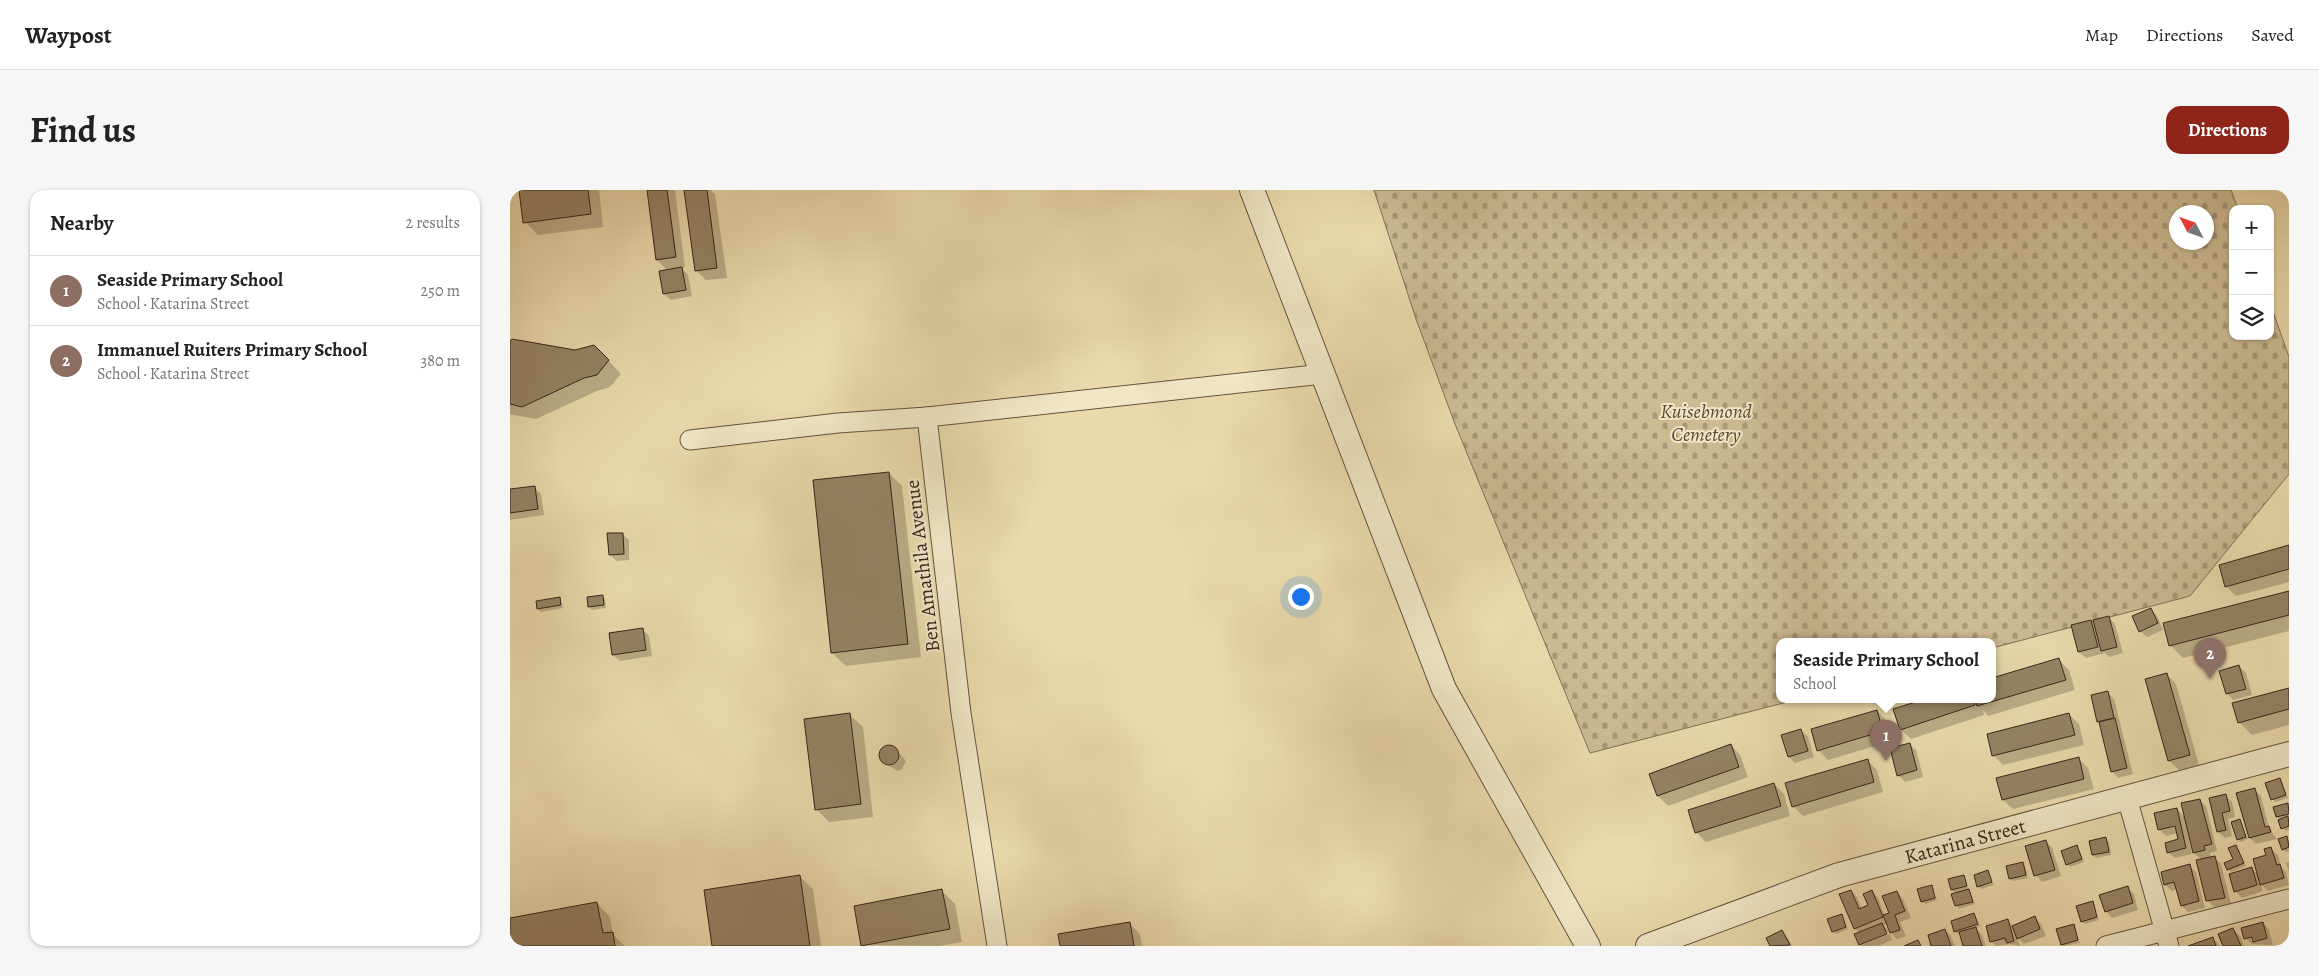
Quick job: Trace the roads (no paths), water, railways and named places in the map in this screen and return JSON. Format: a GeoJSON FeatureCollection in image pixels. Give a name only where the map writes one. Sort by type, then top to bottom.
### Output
{"type":"FeatureCollection","features":[{"type":"Feature","properties":{"kind":"street"},"geometry":{"type":"LineString","coordinates":[[1252,190],[1444,689],[1588,946]]}},
{"type":"Feature","properties":{"kind":"street"},"geometry":{"type":"LineString","coordinates":[[690,440],[838,424],[927,417],[1324,374]]}},
{"type":"Feature","properties":{"kind":"street","name":"Ben Amathila Avenue"},"geometry":{"type":"LineString","coordinates":[[927,417],[961,713],[996,946]]}},
{"type":"Feature","properties":{"kind":"street","name":"Katarina Street"},"geometry":{"type":"LineString","coordinates":[[1648,946],[1839,875],[2289,754]]}},
{"type":"Feature","properties":{"kind":"street"},"geometry":{"type":"LineString","coordinates":[[2127,798],[2166,938]]}},
{"type":"Feature","properties":{"kind":"street"},"geometry":{"type":"LineString","coordinates":[[2106,946],[2166,938],[2289,899]]}},
{"type":"Feature","properties":{"kind":"place","name":"Immanuel Ruiters Primary School"},"geometry":{"type":"Point","coordinates":[2210,679]}},
{"type":"Feature","properties":{"kind":"place","name":"Seaside Primary School"},"geometry":{"type":"Point","coordinates":[1886,761]}},
{"type":"Feature","properties":{"kind":"park label","name":"Kuisebmond Cemetery"},"geometry":{"type":"Point","coordinates":[1706,422]}}]}
